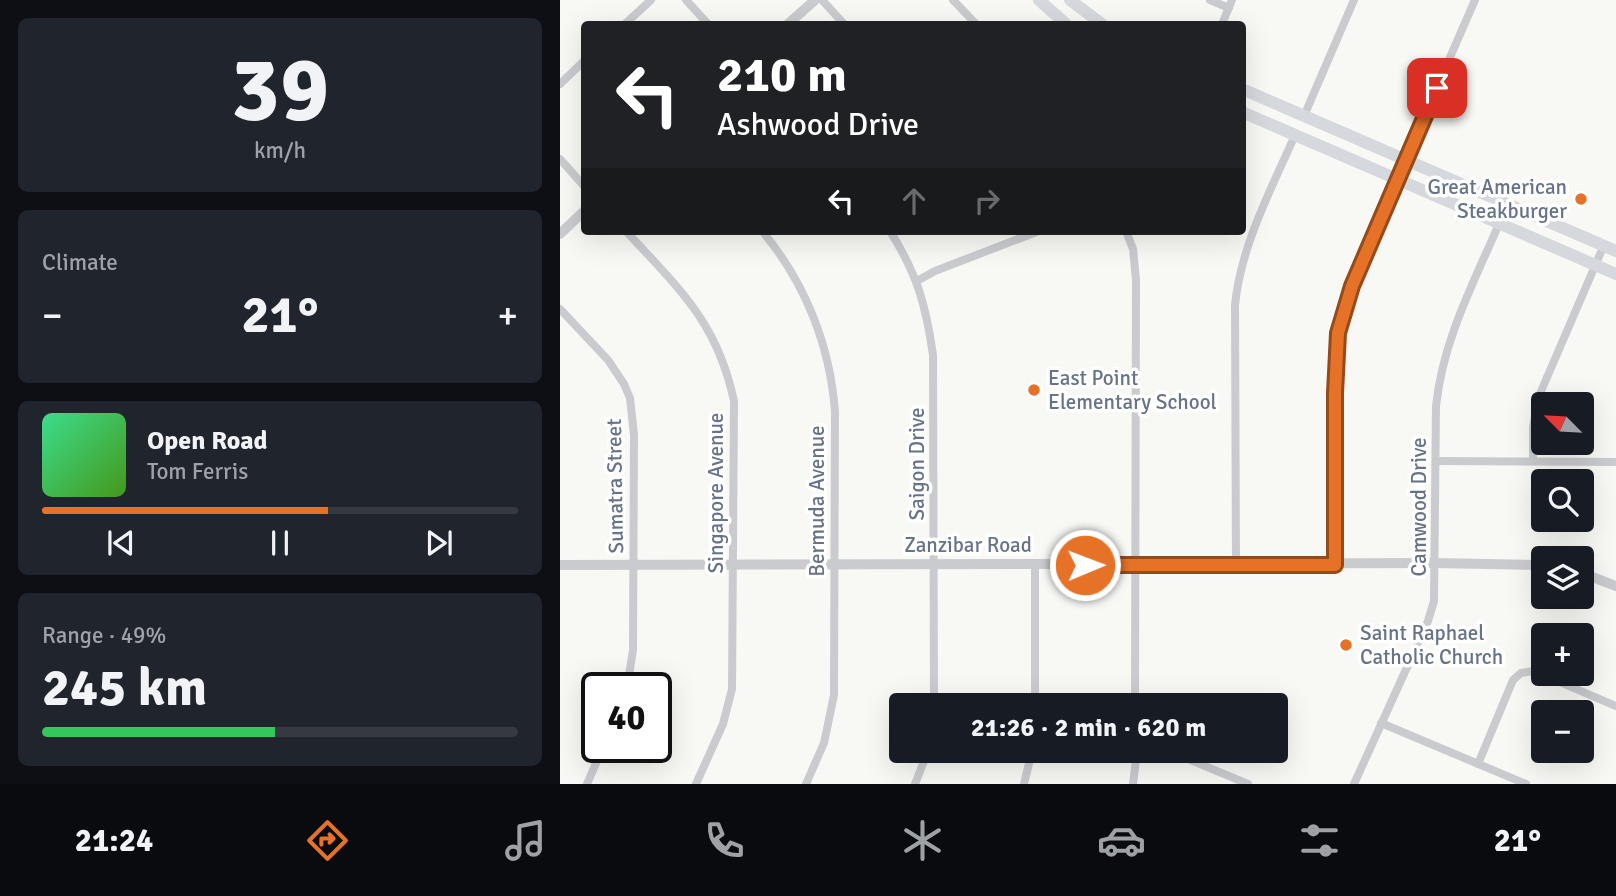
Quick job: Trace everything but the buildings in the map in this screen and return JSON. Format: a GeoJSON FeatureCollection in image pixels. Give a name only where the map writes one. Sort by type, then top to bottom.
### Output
{"type":"FeatureCollection","features":[{"type":"Feature","properties":{"kind":"main road"},"geometry":{"type":"LineString","coordinates":[[1038,0],[1062,21]]}},
{"type":"Feature","properties":{"kind":"main road"},"geometry":{"type":"LineString","coordinates":[[1070,0],[1098,21]]}},
{"type":"Feature","properties":{"kind":"main road"},"geometry":{"type":"LineString","coordinates":[[1246,91],[1610,248]]}},
{"type":"Feature","properties":{"kind":"main road"},"geometry":{"type":"LineString","coordinates":[[1246,114],[1616,274]]}},
{"type":"Feature","properties":{"kind":"street"},"geometry":{"type":"LineString","coordinates":[[628,21],[651,0]]}},
{"type":"Feature","properties":{"kind":"street"},"geometry":{"type":"LineString","coordinates":[[686,0],[705,21]]}},
{"type":"Feature","properties":{"kind":"street"},"geometry":{"type":"LineString","coordinates":[[791,21],[815,0]]}},
{"type":"Feature","properties":{"kind":"street"},"geometry":{"type":"LineString","coordinates":[[822,0],[841,21]]}},
{"type":"Feature","properties":{"kind":"street"},"geometry":{"type":"LineString","coordinates":[[953,0],[973,21]]}},
{"type":"Feature","properties":{"kind":"street"},"geometry":{"type":"LineString","coordinates":[[1210,0],[1230,4],[1223,21]]}},
{"type":"Feature","properties":{"kind":"street"},"geometry":{"type":"LineString","coordinates":[[1304,116],[1354,0]]}},
{"type":"Feature","properties":{"kind":"street"},"geometry":{"type":"LineString","coordinates":[[1335,565],[1335,393],[1338,333],[1346,302],[1475,0]]}},
{"type":"Feature","properties":{"kind":"street"},"geometry":{"type":"LineString","coordinates":[[560,84],[581,64]]}},
{"type":"Feature","properties":{"kind":"street"},"geometry":{"type":"LineString","coordinates":[[1236,564],[1237,283],[1257,223],[1295,135]]}},
{"type":"Feature","properties":{"kind":"street"},"geometry":{"type":"LineString","coordinates":[[560,159],[581,183]]}},
{"type":"Feature","properties":{"kind":"street"},"geometry":{"type":"LineString","coordinates":[[560,234],[581,214]]}},
{"type":"Feature","properties":{"kind":"street","name":"Camwood Drive"},"geometry":{"type":"LineString","coordinates":[[1354,784],[1432,610],[1436,585],[1436,406],[1444,357],[1452,331],[1499,224]]}},
{"type":"Feature","properties":{"kind":"street","name":"Singapore Avenue"},"geometry":{"type":"LineString","coordinates":[[630,235],[692,303],[706,324],[728,372],[734,401],[732,689],[723,724],[696,784]]}},
{"type":"Feature","properties":{"kind":"street","name":"Bermuda Avenue"},"geometry":{"type":"LineString","coordinates":[[765,235],[799,286],[821,338],[835,412],[834,695],[824,743],[806,784]]}},
{"type":"Feature","properties":{"kind":"street","name":"Saigon Drive"},"geometry":{"type":"LineString","coordinates":[[892,235],[917,281],[930,331],[933,355],[934,693]]}},
{"type":"Feature","properties":{"kind":"street"},"geometry":{"type":"LineString","coordinates":[[917,281],[935,271],[1029,235]]}},
{"type":"Feature","properties":{"kind":"street"},"geometry":{"type":"LineString","coordinates":[[1127,235],[1134,255],[1136,280],[1135,693]]}},
{"type":"Feature","properties":{"kind":"street"},"geometry":{"type":"LineString","coordinates":[[1533,461],[1533,427],[1539,396],[1595,265],[1610,248]]}},
{"type":"Feature","properties":{"kind":"street","name":"Sumatra Street"},"geometry":{"type":"LineString","coordinates":[[560,309],[608,360],[630,398],[634,435],[633,650],[630,672]]}},
{"type":"Feature","properties":{"kind":"street"},"geometry":{"type":"LineString","coordinates":[[1437,461],[1616,462]]}},
{"type":"Feature","properties":{"kind":"street","name":"Zanzibar Road"},"geometry":{"type":"LineString","coordinates":[[560,565],[1531,565]]}},
{"type":"Feature","properties":{"kind":"street"},"geometry":{"type":"LineString","coordinates":[[1035,565],[1035,693]]}},
{"type":"Feature","properties":{"kind":"street"},"geometry":{"type":"LineString","coordinates":[[1594,578],[1616,586]]}},
{"type":"Feature","properties":{"kind":"street"},"geometry":{"type":"LineString","coordinates":[[1478,764],[1513,680],[1521,673],[1534,671],[1616,706]]}},
{"type":"Feature","properties":{"kind":"street"},"geometry":{"type":"LineString","coordinates":[[1381,723],[1526,784]]}},
{"type":"Feature","properties":{"kind":"street"},"geometry":{"type":"LineString","coordinates":[[587,784],[596,763]]}},
{"type":"Feature","properties":{"kind":"street"},"geometry":{"type":"LineString","coordinates":[[915,784],[923,763]]}},
{"type":"Feature","properties":{"kind":"street"},"geometry":{"type":"LineString","coordinates":[[1024,784],[1029,763]]}},
{"type":"Feature","properties":{"kind":"street"},"geometry":{"type":"LineString","coordinates":[[1133,784],[1136,763]]}},
{"type":"Feature","properties":{"kind":"street"},"geometry":{"type":"LineString","coordinates":[[1196,763],[1246,784]]}},
{"type":"Feature","properties":{"kind":"place","name":"Great American Steakburger"},"geometry":{"type":"Point","coordinates":[1581,199]}},
{"type":"Feature","properties":{"kind":"place","name":"East Point Elementary School"},"geometry":{"type":"Point","coordinates":[1034,390]}},
{"type":"Feature","properties":{"kind":"place","name":"Saint Raphael Catholic Church"},"geometry":{"type":"Point","coordinates":[1346,645]}},
{"type":"Feature","properties":{"kind":"route"},"geometry":{"type":"LineString","coordinates":[[1085,565],[1335,565],[1335,393],[1338,333],[1352,286],[1437,88]]}}]}
